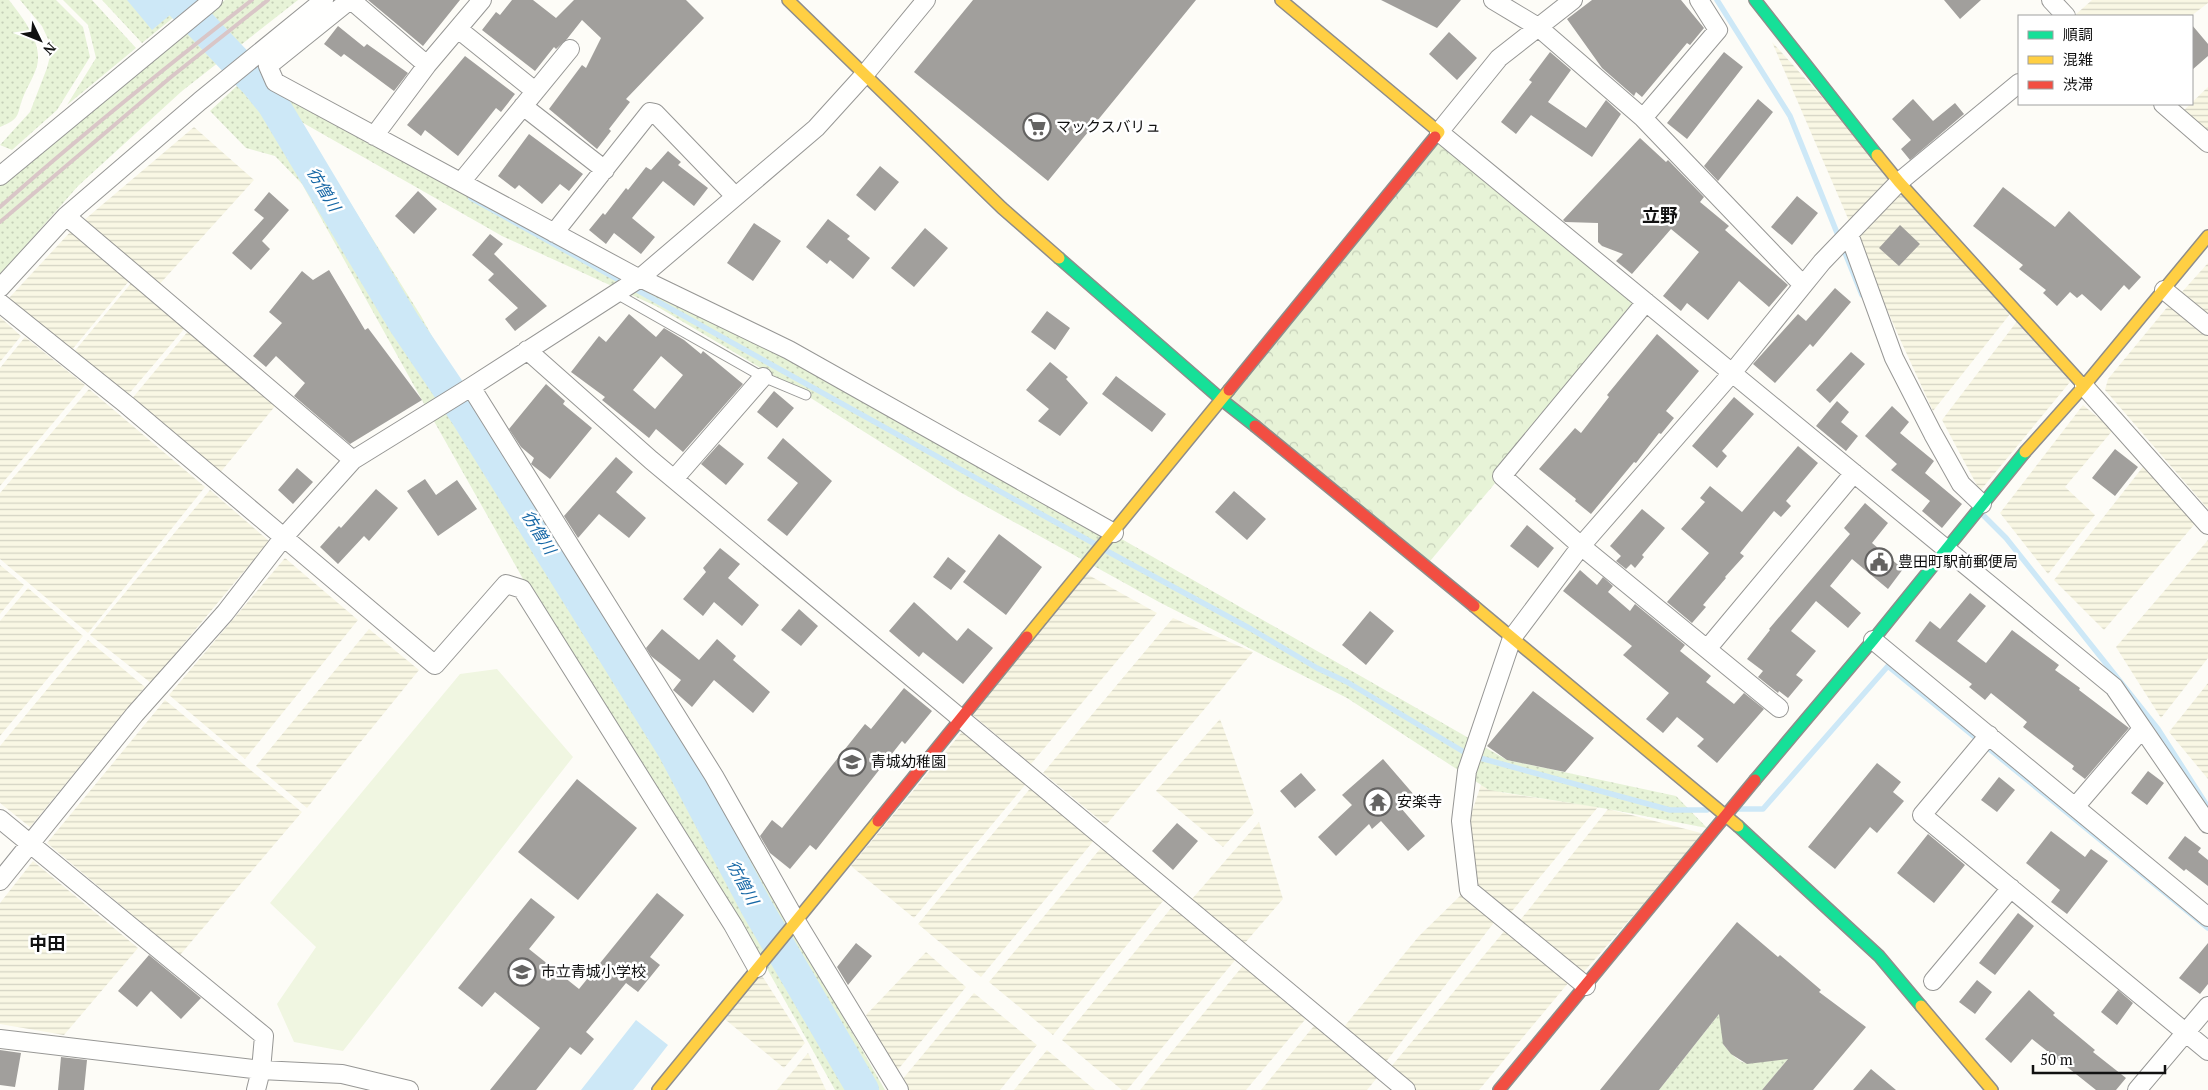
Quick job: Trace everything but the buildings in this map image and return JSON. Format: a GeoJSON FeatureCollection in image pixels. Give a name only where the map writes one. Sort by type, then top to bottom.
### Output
{"type":"FeatureCollection","features":[{"type":"Feature","properties":{"kind":"street"},"geometry":{"type":"LineString","coordinates":[[0,288],[66,216],[257,53],[324,0]]}},
{"type":"Feature","properties":{"kind":"street"},"geometry":{"type":"LineString","coordinates":[[427,65],[350,0],[268,66],[275,82],[639,278],[789,350],[1114,532]]}},
{"type":"Feature","properties":{"kind":"street"},"geometry":{"type":"LineString","coordinates":[[374,136],[427,65],[482,0]]}},
{"type":"Feature","properties":{"kind":"street"},"geometry":{"type":"LineString","coordinates":[[788,0],[1002,208],[1222,400],[1318,476],[1726,816],[1880,956],[1992,1090]]}},
{"type":"Feature","properties":{"kind":"street"},"geometry":{"type":"LineString","coordinates":[[0,881],[135,714],[225,613],[283,538],[353,460],[471,387],[639,278],[816,128],[865,74],[926,0]]}},
{"type":"Feature","properties":{"kind":"street"},"geometry":{"type":"LineString","coordinates":[[1281,0],[2114,687],[2208,824]]}},
{"type":"Feature","properties":{"kind":"street"},"geometry":{"type":"LineString","coordinates":[[1493,0],[1538,27],[1643,118],[1803,285]]}},
{"type":"Feature","properties":{"kind":"street"},"geometry":{"type":"LineString","coordinates":[[658,1090],[1499,58],[1573,0]]}},
{"type":"Feature","properties":{"kind":"street"},"geometry":{"type":"LineString","coordinates":[[1643,118],[1718,30],[1699,0]]}},
{"type":"Feature","properties":{"kind":"street"},"geometry":{"type":"LineString","coordinates":[[1755,0],[1899,182],[2208,525]]}},
{"type":"Feature","properties":{"kind":"street"},"geometry":{"type":"LineString","coordinates":[[2051,0],[2065,15]]}},
{"type":"Feature","properties":{"kind":"street"},"geometry":{"type":"LineString","coordinates":[[0,176],[211,1]]}},
{"type":"Feature","properties":{"kind":"street"},"geometry":{"type":"LineString","coordinates":[[458,29],[535,91]]}},
{"type":"Feature","properties":{"kind":"street"},"geometry":{"type":"LineString","coordinates":[[461,182],[570,49]]}},
{"type":"Feature","properties":{"kind":"street"},"geometry":{"type":"LineString","coordinates":[[1586,986],[1469,890],[1461,821],[1467,771],[1512,638],[1582,546],[1732,373],[1803,285],[1848,234],[1899,182],[2018,84]]}},
{"type":"Feature","properties":{"kind":"street"},"geometry":{"type":"LineString","coordinates":[[2163,105],[2208,143]]}},
{"type":"Feature","properties":{"kind":"street"},"geometry":{"type":"LineString","coordinates":[[523,106],[604,170]]}},
{"type":"Feature","properties":{"kind":"street"},"geometry":{"type":"LineString","coordinates":[[554,233],[647,114],[654,112],[735,196]]}},
{"type":"Feature","properties":{"kind":"street"},"geometry":{"type":"LineString","coordinates":[[66,216],[353,460]]}},
{"type":"Feature","properties":{"kind":"street"},"geometry":{"type":"LineString","coordinates":[[1848,234],[1894,358],[1961,484],[1982,504]]}},
{"type":"Feature","properties":{"kind":"street"},"geometry":{"type":"LineString","coordinates":[[1499,1090],[1703,841],[1873,640],[2039,434],[2084,386],[2208,236]]}},
{"type":"Feature","properties":{"kind":"street"},"geometry":{"type":"LineString","coordinates":[[2164,290],[2208,326]]}},
{"type":"Feature","properties":{"kind":"street"},"geometry":{"type":"LineString","coordinates":[[1646,302],[1502,476],[1582,546],[1779,708]]}},
{"type":"Feature","properties":{"kind":"street"},"geometry":{"type":"LineString","coordinates":[[0,303],[127,405],[435,665],[506,584],[522,589],[733,925],[757,968]]}},
{"type":"Feature","properties":{"kind":"street"},"geometry":{"type":"LineString","coordinates":[[527,350],[674,480],[1406,1090]]}},
{"type":"Feature","properties":{"kind":"street"},"geometry":{"type":"LineString","coordinates":[[674,480],[764,378]]}},
{"type":"Feature","properties":{"kind":"street"},"geometry":{"type":"LineString","coordinates":[[471,387],[714,776],[796,922],[900,1090]]}},
{"type":"Feature","properties":{"kind":"street"},"geometry":{"type":"LineString","coordinates":[[1707,649],[1854,473]]}},
{"type":"Feature","properties":{"kind":"street"},"geometry":{"type":"LineString","coordinates":[[1873,640],[2208,917]]}},
{"type":"Feature","properties":{"kind":"street"},"geometry":{"type":"LineString","coordinates":[[2075,807],[2142,729]]}},
{"type":"Feature","properties":{"kind":"street"},"geometry":{"type":"LineString","coordinates":[[1989,735],[1922,815],[2208,1052]]}},
{"type":"Feature","properties":{"kind":"street"},"geometry":{"type":"LineString","coordinates":[[0,819],[264,1036],[261,1070],[256,1090]]}},
{"type":"Feature","properties":{"kind":"street"},"geometry":{"type":"LineString","coordinates":[[1933,981],[2011,888]]}},
{"type":"Feature","properties":{"kind":"street"},"geometry":{"type":"LineString","coordinates":[[2137,1090],[2208,1006]]}},
{"type":"Feature","properties":{"kind":"street"},"geometry":{"type":"LineString","coordinates":[[0,1039],[261,1070],[342,1074],[408,1090]]}},
{"type":"Feature","properties":{"kind":"lane"},"geometry":{"type":"LineString","coordinates":[[616,292],[764,378],[806,395]]}},
{"type":"Feature","properties":{"kind":"shaded area"},"geometry":{"type":"Polygon","coordinates":[[[2092,0],[2208,0],[2208,3],[2192,15],[2075,15],[2092,0]]]}},
{"type":"Feature","properties":{"kind":"shaded area"},"geometry":{"type":"Polygon","coordinates":[[[1772,42],[2014,309],[1933,411],[1899,337],[1772,42]]]}},
{"type":"Feature","properties":{"kind":"shaded area"},"geometry":{"type":"Polygon","coordinates":[[[2208,87],[2208,134],[2182,112],[2189,105],[2193,105],[2193,101],[2208,87]]]}},
{"type":"Feature","properties":{"kind":"shaded area"},"geometry":{"type":"Polygon","coordinates":[[[194,127],[254,180],[157,287],[83,221],[194,127]]]}},
{"type":"Feature","properties":{"kind":"shaded area"},"geometry":{"type":"Polygon","coordinates":[[[73,229],[129,281],[71,351],[9,298],[73,229]]]}},
{"type":"Feature","properties":{"kind":"shaded area"},"geometry":{"type":"Polygon","coordinates":[[[2208,263],[2208,316],[2181,293],[2208,263]]]}},
{"type":"Feature","properties":{"kind":"shaded area"},"geometry":{"type":"Polygon","coordinates":[[[132,282],[184,329],[127,396],[73,353],[132,282]]]}},
{"type":"Feature","properties":{"kind":"shaded area"},"geometry":{"type":"Polygon","coordinates":[[[2169,305],[2208,336],[2208,509],[2105,390],[2108,379],[2169,305]]]}},
{"type":"Feature","properties":{"kind":"shaded area"},"geometry":{"type":"Polygon","coordinates":[[[2021,316],[2075,376],[1980,491],[1942,420],[2021,316]]]}},
{"type":"Feature","properties":{"kind":"shaded area"},"geometry":{"type":"Polygon","coordinates":[[[0,317],[21,336],[0,362],[0,317]]]}},
{"type":"Feature","properties":{"kind":"shaded area"},"geometry":{"type":"Polygon","coordinates":[[[189,330],[276,405],[219,474],[130,401],[189,330]]]}},
{"type":"Feature","properties":{"kind":"shaded area"},"geometry":{"type":"Polygon","coordinates":[[[25,337],[85,385],[0,486],[0,368],[25,337]]]}},
{"type":"Feature","properties":{"kind":"shaded area"},"geometry":{"type":"Polygon","coordinates":[[[89,389],[205,487],[88,633],[0,559],[0,493],[89,389]]]}},
{"type":"Feature","properties":{"kind":"shaded area"},"geometry":{"type":"Polygon","coordinates":[[[2083,405],[2113,430],[2065,487],[2095,515],[2048,574],[2000,513],[2083,405]]]}},
{"type":"Feature","properties":{"kind":"shaded area"},"geometry":{"type":"Polygon","coordinates":[[[2146,463],[2205,512],[2104,630],[2054,580],[2146,463]]]}},
{"type":"Feature","properties":{"kind":"shaded area"},"geometry":{"type":"Polygon","coordinates":[[[210,490],[269,541],[151,683],[90,635],[210,490]]]}},
{"type":"Feature","properties":{"kind":"shaded area"},"geometry":{"type":"Polygon","coordinates":[[[2208,540],[2208,658],[2161,718],[2116,647],[2208,540]]]}},
{"type":"Feature","properties":{"kind":"shaded area"},"geometry":{"type":"Polygon","coordinates":[[[285,558],[358,620],[245,759],[169,695],[285,558]]]}},
{"type":"Feature","properties":{"kind":"shaded area"},"geometry":{"type":"Polygon","coordinates":[[[0,565],[24,585],[0,614],[0,565]]]}},
{"type":"Feature","properties":{"kind":"shaded area"},"geometry":{"type":"Polygon","coordinates":[[[1083,572],[1157,613],[1031,764],[968,711],[1083,572]]]}},
{"type":"Feature","properties":{"kind":"shaded area"},"geometry":{"type":"Polygon","coordinates":[[[28,588],[83,636],[0,736],[0,621],[28,588]]]}},
{"type":"Feature","properties":{"kind":"shaded area"},"geometry":{"type":"Polygon","coordinates":[[[1173,618],[1253,652],[1106,825],[1043,773],[1173,618]]]}},
{"type":"Feature","properties":{"kind":"shaded area"},"geometry":{"type":"Polygon","coordinates":[[[369,629],[419,670],[307,808],[256,766],[369,629]]]}},
{"type":"Feature","properties":{"kind":"shaded area"},"geometry":{"type":"Polygon","coordinates":[[[88,640],[145,687],[30,827],[0,803],[0,746],[88,640]]]}},
{"type":"Feature","properties":{"kind":"shaded area"},"geometry":{"type":"Polygon","coordinates":[[[2208,683],[2208,779],[2169,732],[2208,683]]]}},
{"type":"Feature","properties":{"kind":"shaded area"},"geometry":{"type":"Polygon","coordinates":[[[165,700],[302,812],[180,955],[47,843],[165,700]]]}},
{"type":"Feature","properties":{"kind":"shaded area"},"geometry":{"type":"Polygon","coordinates":[[[1220,719],[1254,813],[1223,847],[1156,791],[1220,719]]]}},
{"type":"Feature","properties":{"kind":"shaded area"},"geometry":{"type":"Polygon","coordinates":[[[966,727],[1030,779],[914,918],[851,866],[966,727]]]}},
{"type":"Feature","properties":{"kind":"shaded area"},"geometry":{"type":"Polygon","coordinates":[[[1033,785],[1096,838],[981,977],[918,924],[1033,785]]]}},
{"type":"Feature","properties":{"kind":"shaded area"},"geometry":{"type":"Polygon","coordinates":[[[1481,785],[1504,793],[1598,807],[1508,916],[1469,890],[1463,838],[1481,785]]]}},
{"type":"Feature","properties":{"kind":"shaded area"},"geometry":{"type":"Polygon","coordinates":[[[1608,809],[1705,834],[1581,975],[1518,923],[1608,809]]]}},
{"type":"Feature","properties":{"kind":"shaded area"},"geometry":{"type":"Polygon","coordinates":[[[1259,822],[1283,899],[1238,951],[1241,953],[1127,1090],[1122,1090],[1062,1040],[1177,901],[1185,907],[1259,822]]]}},
{"type":"Feature","properties":{"kind":"shaded area"},"geometry":{"type":"Polygon","coordinates":[[[1105,843],[1168,895],[1053,1035],[989,982],[1105,843]]]}},
{"type":"Feature","properties":{"kind":"shaded area"},"geometry":{"type":"Polygon","coordinates":[[[33,861],[138,948],[64,1035],[0,1024],[0,903],[33,861]]]}},
{"type":"Feature","properties":{"kind":"shaded area"},"geometry":{"type":"Polygon","coordinates":[[[1461,895],[1496,920],[1385,1063],[1338,1034],[1419,936],[1461,895]]]}},
{"type":"Feature","properties":{"kind":"shaded area"},"geometry":{"type":"Polygon","coordinates":[[[1506,929],[1569,982],[1479,1090],[1416,1090],[1390,1068],[1506,929]]]}},
{"type":"Feature","properties":{"kind":"shaded area"},"geometry":{"type":"Polygon","coordinates":[[[926,952],[966,987],[896,1072],[866,1015],[926,952]]]}},
{"type":"Feature","properties":{"kind":"shaded area"},"geometry":{"type":"Polygon","coordinates":[[[1246,962],[1309,1015],[1246,1090],[1140,1090],[1246,962]]]}},
{"type":"Feature","properties":{"kind":"shaded area"},"geometry":{"type":"Polygon","coordinates":[[[757,968],[805,1043],[784,1068],[721,1016],[757,968]]]}},
{"type":"Feature","properties":{"kind":"shaded area"},"geometry":{"type":"Polygon","coordinates":[[[974,993],[1037,1045],[1000,1090],[907,1090],[901,1081],[974,993]]]}},
{"type":"Feature","properties":{"kind":"shaded area"},"geometry":{"type":"Polygon","coordinates":[[[1318,1021],[1381,1073],[1367,1090],[1261,1090],[1318,1021]]]}},
{"type":"Feature","properties":{"kind":"shaded area"},"geometry":{"type":"Polygon","coordinates":[[[1047,1050],[1095,1090],[1014,1090],[1047,1050]]]}},
{"type":"Feature","properties":{"kind":"shaded area"},"geometry":{"type":"Polygon","coordinates":[[[808,1053],[826,1090],[777,1090],[808,1053]]]}},
{"type":"Feature","properties":{"kind":"green space"},"geometry":{"type":"Polygon","coordinates":[[[0,0],[9,0],[26,23],[34,40],[38,57],[36,70],[16,118],[0,127],[0,0]]]}},
{"type":"Feature","properties":{"kind":"green space"},"geometry":{"type":"Polygon","coordinates":[[[20,0],[56,0],[83,27],[90,57],[57,110],[12,150],[0,145],[30,112],[47,68],[52,48],[42,26],[20,0]]]}},
{"type":"Feature","properties":{"kind":"green space"},"geometry":{"type":"Polygon","coordinates":[[[63,0],[92,0],[136,48],[67,105],[96,58],[88,25],[63,0]]]}},
{"type":"Feature","properties":{"kind":"green space"},"geometry":{"type":"Polygon","coordinates":[[[102,0],[195,0],[142,43],[102,0]]]}},
{"type":"Feature","properties":{"kind":"green space"},"geometry":{"type":"Polygon","coordinates":[[[225,0],[298,0],[182,91],[78,186],[0,275],[0,178],[225,0]]]}},
{"type":"Feature","properties":{"kind":"green space"},"geometry":{"type":"Polygon","coordinates":[[[255,69],[421,150],[963,448],[1507,760],[1676,796],[1707,828],[1608,809],[1489,790],[1347,698],[1159,602],[958,491],[806,395],[658,307],[502,236],[298,120],[421,316],[466,399],[512,451],[759,855],[837,1006],[885,1090],[835,1090],[738,917],[591,699],[302,184],[275,156],[246,148],[210,111],[255,69]]]}},
{"type":"Feature","properties":{"kind":"green space"},"geometry":{"type":"Polygon","coordinates":[[[1439,132],[1646,302],[1426,566],[1222,400],[1439,132]]]}},
{"type":"Feature","properties":{"kind":"green space"},"geometry":{"type":"Polygon","coordinates":[[[497,669],[573,757],[343,1051],[294,1042],[277,1004],[316,947],[270,903],[460,674],[497,669]]]}},
{"type":"Feature","properties":{"kind":"green space"},"geometry":{"type":"Polygon","coordinates":[[[1727,1004],[1723,1044],[1737,1059],[1749,1063],[1755,1062],[1777,1048],[1789,1058],[1762,1090],[1659,1090],[1727,1004]]]}},
{"type":"Feature","properties":{"kind":"water"},"geometry":{"type":"Polygon","coordinates":[[[127,0],[188,0],[152,30],[127,0]]]}},
{"type":"Feature","properties":{"kind":"water"},"geometry":{"type":"Polygon","coordinates":[[[636,1020],[668,1045],[633,1090],[581,1090],[636,1020]]]}},
{"type":"Feature","properties":{"kind":"waterway","name":"彷僧川"},"geometry":{"type":"LineString","coordinates":[[177,0],[256,83],[273,104],[404,323],[466,415],[673,749],[757,908],[863,1090]]}},
{"type":"Feature","properties":{"kind":"waterway"},"geometry":{"type":"LineString","coordinates":[[1717,0],[1790,116],[1862,295]]}},
{"type":"Feature","properties":{"kind":"waterway"},"geometry":{"type":"LineString","coordinates":[[256,83],[276,92]]}},
{"type":"Feature","properties":{"kind":"waterway"},"geometry":{"type":"LineString","coordinates":[[471,198],[1095,544]]}},
{"type":"Feature","properties":{"kind":"waterway"},"geometry":{"type":"LineString","coordinates":[[1982,514],[2006,538],[2158,729],[2208,807]]}},
{"type":"Feature","properties":{"kind":"waterway"},"geometry":{"type":"LineString","coordinates":[[1105,550],[1251,629],[1317,668],[1347,682],[1469,755],[1670,810],[1707,810]]}},
{"type":"Feature","properties":{"kind":"waterway"},"geometry":{"type":"LineString","coordinates":[[1738,809],[1763,809],[1888,666],[2208,928]]}},
{"type":"Feature","properties":{"kind":"railway"},"geometry":{"type":"LineString","coordinates":[[0,207],[125,101],[252,0]]}},
{"type":"Feature","properties":{"kind":"railway"},"geometry":{"type":"LineString","coordinates":[[0,222],[171,77],[268,0]]}},
{"type":"Feature","properties":{"kind":"traffic: fast"},"geometry":{"type":"LineString","coordinates":[[1755,0],[1877,155]]}},
{"type":"Feature","properties":{"kind":"traffic: fast"},"geometry":{"type":"LineString","coordinates":[[1059,258],[1222,400],[1255,426]]}},
{"type":"Feature","properties":{"kind":"traffic: fast"},"geometry":{"type":"LineString","coordinates":[[1755,780],[1873,640],[2025,452]]}},
{"type":"Feature","properties":{"kind":"traffic: fast"},"geometry":{"type":"LineString","coordinates":[[1738,826],[1879,956],[1921,1006]]}},
{"type":"Feature","properties":{"kind":"traffic: slow"},"geometry":{"type":"LineString","coordinates":[[788,0],[1002,208],[1059,258]]}},
{"type":"Feature","properties":{"kind":"traffic: slow"},"geometry":{"type":"LineString","coordinates":[[1281,0],[1439,132],[1435,137]]}},
{"type":"Feature","properties":{"kind":"traffic: slow"},"geometry":{"type":"LineString","coordinates":[[1877,155],[1899,182],[2084,386]]}},
{"type":"Feature","properties":{"kind":"traffic: slow"},"geometry":{"type":"LineString","coordinates":[[2025,452],[2084,386],[2208,236]]}},
{"type":"Feature","properties":{"kind":"traffic: slow"},"geometry":{"type":"LineString","coordinates":[[1027,637],[1229,390]]}},
{"type":"Feature","properties":{"kind":"traffic: slow"},"geometry":{"type":"LineString","coordinates":[[1474,606],[1738,826]]}},
{"type":"Feature","properties":{"kind":"traffic: slow"},"geometry":{"type":"LineString","coordinates":[[658,1090],[878,821]]}},
{"type":"Feature","properties":{"kind":"traffic: slow"},"geometry":{"type":"LineString","coordinates":[[1921,1006],[1992,1090]]}},
{"type":"Feature","properties":{"kind":"traffic: jam"},"geometry":{"type":"LineString","coordinates":[[1229,390],[1435,137]]}},
{"type":"Feature","properties":{"kind":"traffic: jam"},"geometry":{"type":"LineString","coordinates":[[1255,426],[1474,606]]}},
{"type":"Feature","properties":{"kind":"traffic: jam"},"geometry":{"type":"LineString","coordinates":[[878,821],[1027,637]]}},
{"type":"Feature","properties":{"kind":"traffic: jam"},"geometry":{"type":"LineString","coordinates":[[1499,1090],[1755,780]]}},
{"type":"Feature","properties":{"kind":"place","name":"マックスバリュ"},"geometry":{"type":"Point","coordinates":[1037,127]}},
{"type":"Feature","properties":{"kind":"place","name":"豊田町駅前郵便局"},"geometry":{"type":"Point","coordinates":[1879,562]}},
{"type":"Feature","properties":{"kind":"place","name":"青城幼稚園"},"geometry":{"type":"Point","coordinates":[852,762]}},
{"type":"Feature","properties":{"kind":"place","name":"安楽寺"},"geometry":{"type":"Point","coordinates":[1378,802]}},
{"type":"Feature","properties":{"kind":"place","name":"市立青城小学校"},"geometry":{"type":"Point","coordinates":[522,972]}},
{"type":"Feature","properties":{"kind":"district","name":"立野"},"geometry":{"type":"Point","coordinates":[1660,216]}},
{"type":"Feature","properties":{"kind":"district","name":"中田"},"geometry":{"type":"Point","coordinates":[47,944]}}]}
